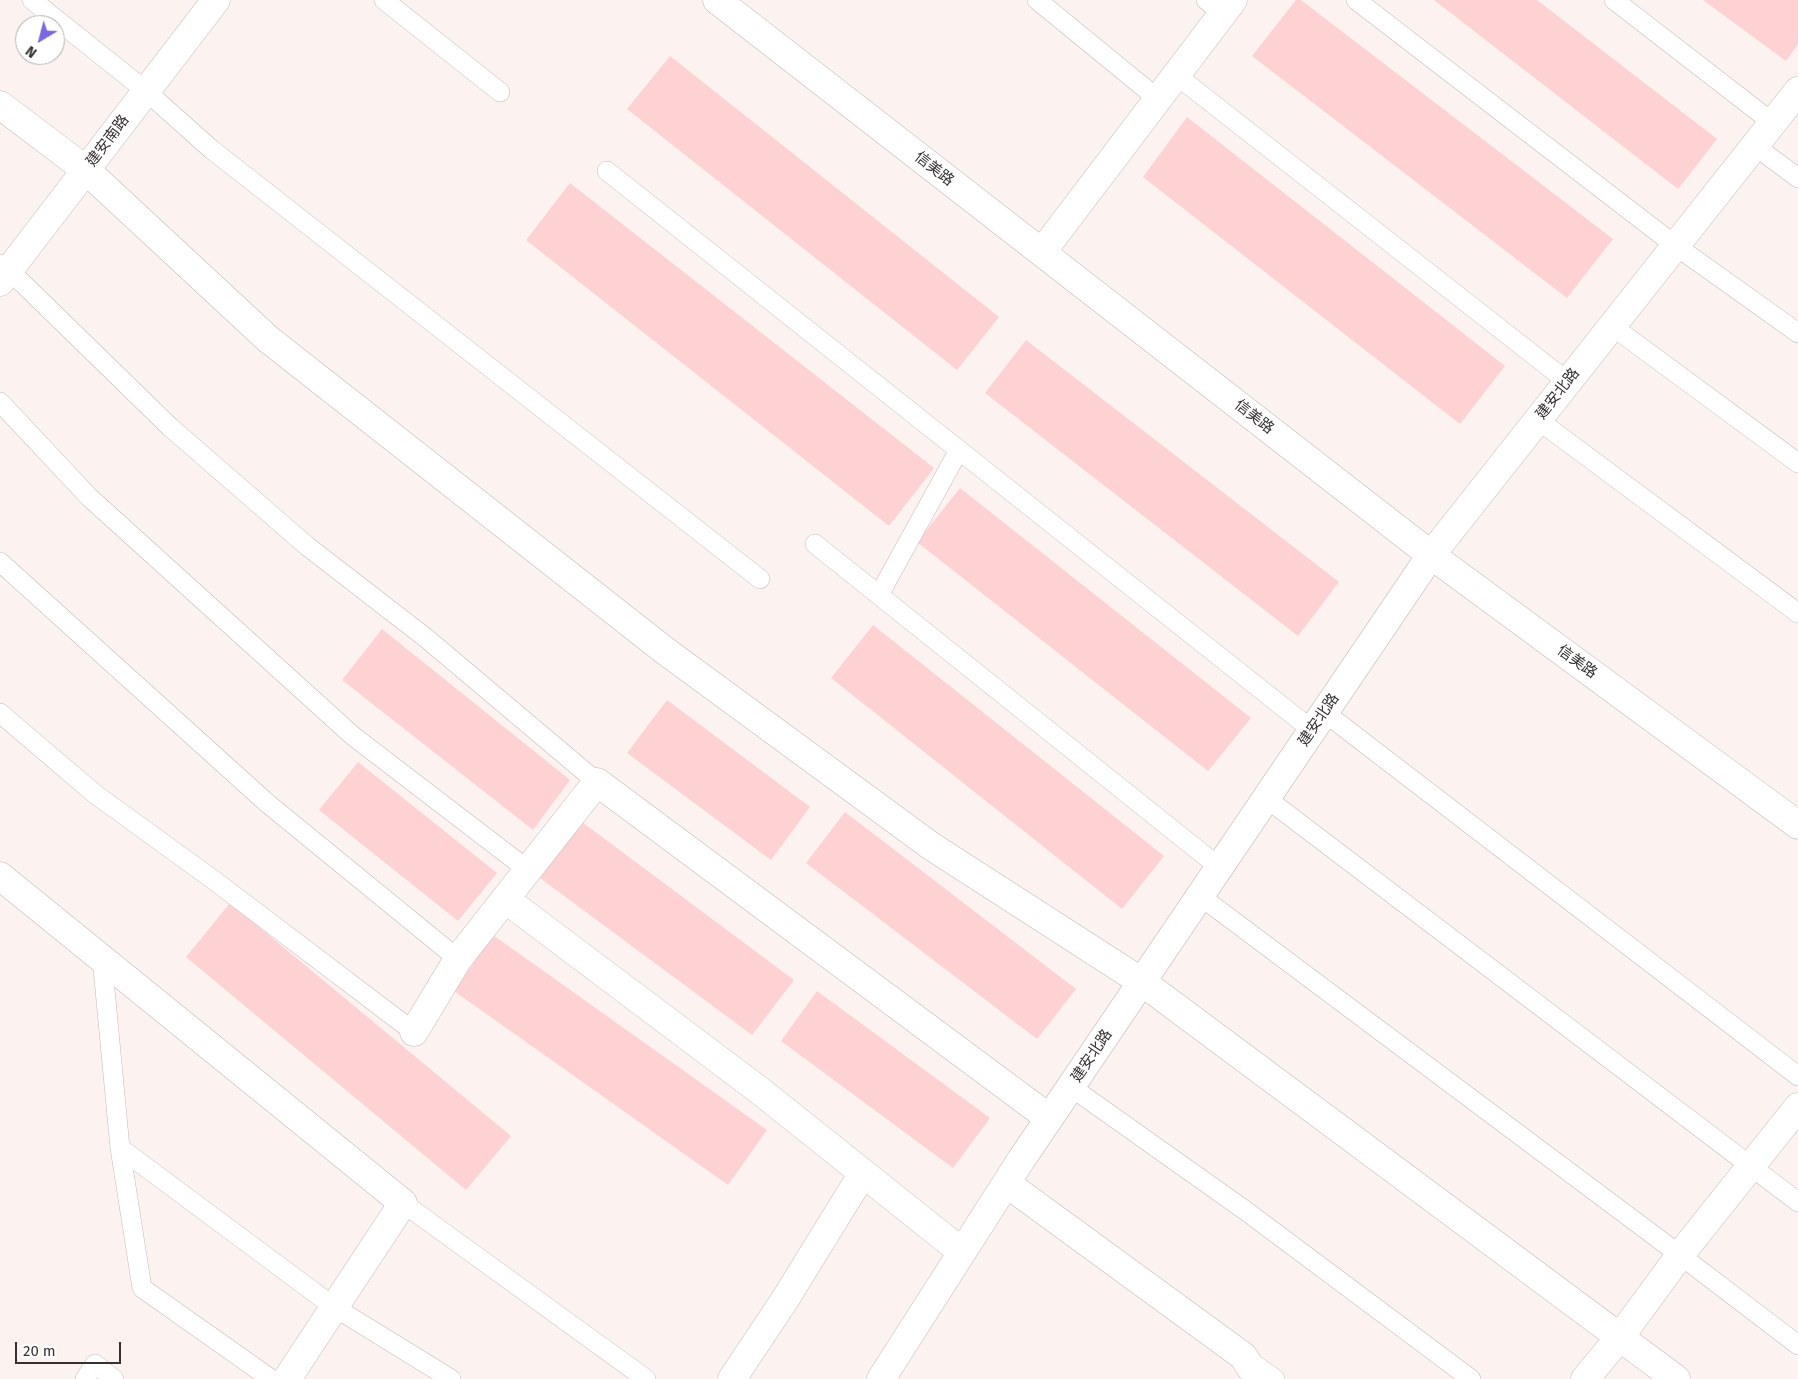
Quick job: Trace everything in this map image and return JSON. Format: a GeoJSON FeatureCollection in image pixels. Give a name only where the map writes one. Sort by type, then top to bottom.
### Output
{"type":"FeatureCollection","features":[{"type":"Feature","properties":{"kind":"street","name":"建安南路"},"geometry":{"type":"LineString","coordinates":[[3,272],[86,170],[216,0]]}},
{"type":"Feature","properties":{"kind":"street","name":"信美路"},"geometry":{"type":"LineString","coordinates":[[717,0],[1431,555],[1798,825]]}},
{"type":"Feature","properties":{"kind":"street"},"geometry":{"type":"LineString","coordinates":[[1042,252],[1176,75],[1221,5]]}},
{"type":"Feature","properties":{"kind":"street","name":"建安北路"},"geometry":{"type":"LineString","coordinates":[[881,1379],[1049,1118],[1431,555],[1798,91]]}},
{"type":"Feature","properties":{"kind":"street"},"geometry":{"type":"LineString","coordinates":[[0,104],[86,170],[268,339],[664,650],[931,846],[1142,982],[1676,1379]]}},
{"type":"Feature","properties":{"kind":"street"},"geometry":{"type":"LineString","coordinates":[[414,1032],[458,959],[597,782],[1049,1118]]}},
{"type":"Feature","properties":{"kind":"street"},"geometry":{"type":"LineString","coordinates":[[0,876],[403,1203],[287,1379]]}},
{"type":"Feature","properties":{"kind":"street"},"geometry":{"type":"LineString","coordinates":[[505,899],[759,1090],[962,1252]]}},
{"type":"Feature","properties":{"kind":"street"},"geometry":{"type":"LineString","coordinates":[[1585,1379],[1620,1337],[1680,1255],[1798,1107]]}},
{"type":"Feature","properties":{"kind":"street"},"geometry":{"type":"LineString","coordinates":[[732,1379],[784,1301],[863,1173]]}},
{"type":"Feature","properties":{"kind":"street"},"geometry":{"type":"LineString","coordinates":[[1006,1183],[1244,1356],[1258,1379]]}},
{"type":"Feature","properties":{"kind":"lane"},"geometry":{"type":"LineString","coordinates":[[32,0],[146,91],[211,149],[760,579]]}},
{"type":"Feature","properties":{"kind":"lane"},"geometry":{"type":"LineString","coordinates":[[384,0],[500,92]]}},
{"type":"Feature","properties":{"kind":"lane"},"geometry":{"type":"LineString","coordinates":[[1037,0],[1158,98]]}},
{"type":"Feature","properties":{"kind":"lane"},"geometry":{"type":"LineString","coordinates":[[1356,0],[1676,246],[1798,334]]}},
{"type":"Feature","properties":{"kind":"lane"},"geometry":{"type":"LineString","coordinates":[[1614,0],[1772,123]]}},
{"type":"Feature","properties":{"kind":"lane"},"geometry":{"type":"LineString","coordinates":[[1176,75],[1568,382]]}},
{"type":"Feature","properties":{"kind":"lane"},"geometry":{"type":"LineString","coordinates":[[1755,146],[1798,178]]}},
{"type":"Feature","properties":{"kind":"lane"},"geometry":{"type":"LineString","coordinates":[[607,171],[959,450],[1318,721],[1798,1076]]}},
{"type":"Feature","properties":{"kind":"lane"},"geometry":{"type":"LineString","coordinates":[[3,272],[170,427],[307,546],[426,638],[597,782]]}},
{"type":"Feature","properties":{"kind":"lane"},"geometry":{"type":"LineString","coordinates":[[1612,326],[1798,463]]}},
{"type":"Feature","properties":{"kind":"lane"},"geometry":{"type":"LineString","coordinates":[[0,402],[89,497],[353,736],[528,870]]}},
{"type":"Feature","properties":{"kind":"lane"},"geometry":{"type":"LineString","coordinates":[[1538,420],[1798,613]]}},
{"type":"Feature","properties":{"kind":"lane"},"geometry":{"type":"LineString","coordinates":[[879,595],[959,450]]}},
{"type":"Feature","properties":{"kind":"lane"},"geometry":{"type":"LineString","coordinates":[[815,544],[1219,867]]}},
{"type":"Feature","properties":{"kind":"lane"},"geometry":{"type":"LineString","coordinates":[[0,562],[267,803],[458,959]]}},
{"type":"Feature","properties":{"kind":"lane"},"geometry":{"type":"LineString","coordinates":[[0,713],[95,794],[215,881],[414,1032]]}},
{"type":"Feature","properties":{"kind":"lane"},"geometry":{"type":"LineString","coordinates":[[1266,798],[1798,1202]]}},
{"type":"Feature","properties":{"kind":"lane"},"geometry":{"type":"LineString","coordinates":[[1200,896],[1798,1345]]}},
{"type":"Feature","properties":{"kind":"lane"},"geometry":{"type":"LineString","coordinates":[[102,958],[120,1148],[142,1288],[271,1379]]}},
{"type":"Feature","properties":{"kind":"lane"},"geometry":{"type":"LineString","coordinates":[[1070,1087],[1246,1211],[1471,1379]]}},
{"type":"Feature","properties":{"kind":"lane"},"geometry":{"type":"LineString","coordinates":[[120,1148],[334,1307],[451,1379]]}},
{"type":"Feature","properties":{"kind":"lane"},"geometry":{"type":"LineString","coordinates":[[403,1203],[646,1379]]}},
{"type":"Feature","properties":{"kind":"lane"},"geometry":{"type":"LineString","coordinates":[[1244,1356],[1275,1379]]}},
{"type":"Feature","properties":{"kind":"lane"},"geometry":{"type":"LineString","coordinates":[[85,1379],[95,1364],[114,1379]]}},
{"type":"Feature","properties":{"kind":"building"},"geometry":{"type":"Polygon","coordinates":[[[1296,0],[1301,0],[1613,239],[1567,298],[1252,56],[1296,0]]]}},
{"type":"Feature","properties":{"kind":"building"},"geometry":{"type":"Polygon","coordinates":[[[1434,0],[1537,0],[1717,139],[1678,189],[1434,0]]]}},
{"type":"Feature","properties":{"kind":"building"},"geometry":{"type":"Polygon","coordinates":[[[1703,0],[1798,0],[1798,44],[1786,61],[1703,0]]]}},
{"type":"Feature","properties":{"kind":"building"},"geometry":{"type":"Polygon","coordinates":[[[670,56],[999,317],[957,370],[627,109],[670,56]]]}},
{"type":"Feature","properties":{"kind":"building"},"geometry":{"type":"Polygon","coordinates":[[[1187,117],[1505,366],[1460,424],[1143,177],[1187,117]]]}},
{"type":"Feature","properties":{"kind":"building"},"geometry":{"type":"Polygon","coordinates":[[[570,183],[934,468],[889,526],[526,240],[570,183]]]}},
{"type":"Feature","properties":{"kind":"building"},"geometry":{"type":"Polygon","coordinates":[[[1026,340],[1339,582],[1298,636],[985,393],[1026,340]]]}},
{"type":"Feature","properties":{"kind":"building"},"geometry":{"type":"Polygon","coordinates":[[[960,488],[1251,718],[1208,771],[917,542],[960,488]]]}},
{"type":"Feature","properties":{"kind":"building"},"geometry":{"type":"Polygon","coordinates":[[[873,625],[1164,856],[1122,909],[831,678],[873,625]]]}},
{"type":"Feature","properties":{"kind":"building"},"geometry":{"type":"Polygon","coordinates":[[[382,629],[570,780],[533,830],[342,680],[382,629]]]}},
{"type":"Feature","properties":{"kind":"building"},"geometry":{"type":"Polygon","coordinates":[[[667,700],[810,807],[771,860],[627,753],[667,700]]]}},
{"type":"Feature","properties":{"kind":"building"},"geometry":{"type":"Polygon","coordinates":[[[358,762],[497,873],[458,921],[319,810],[358,762]]]}},
{"type":"Feature","properties":{"kind":"building"},"geometry":{"type":"Polygon","coordinates":[[[845,812],[1076,989],[1037,1039],[806,863],[845,812]]]}},
{"type":"Feature","properties":{"kind":"building"},"geometry":{"type":"Polygon","coordinates":[[[582,822],[794,980],[752,1035],[540,878],[582,822]]]}},
{"type":"Feature","properties":{"kind":"building"},"geometry":{"type":"Polygon","coordinates":[[[230,903],[511,1136],[466,1190],[186,957],[230,903]]]}},
{"type":"Feature","properties":{"kind":"building"},"geometry":{"type":"Polygon","coordinates":[[[493,935],[767,1130],[728,1185],[454,991],[493,935]]]}},
{"type":"Feature","properties":{"kind":"building"},"geometry":{"type":"Polygon","coordinates":[[[817,991],[990,1118],[953,1168],[781,1041],[817,991]]]}}]}
